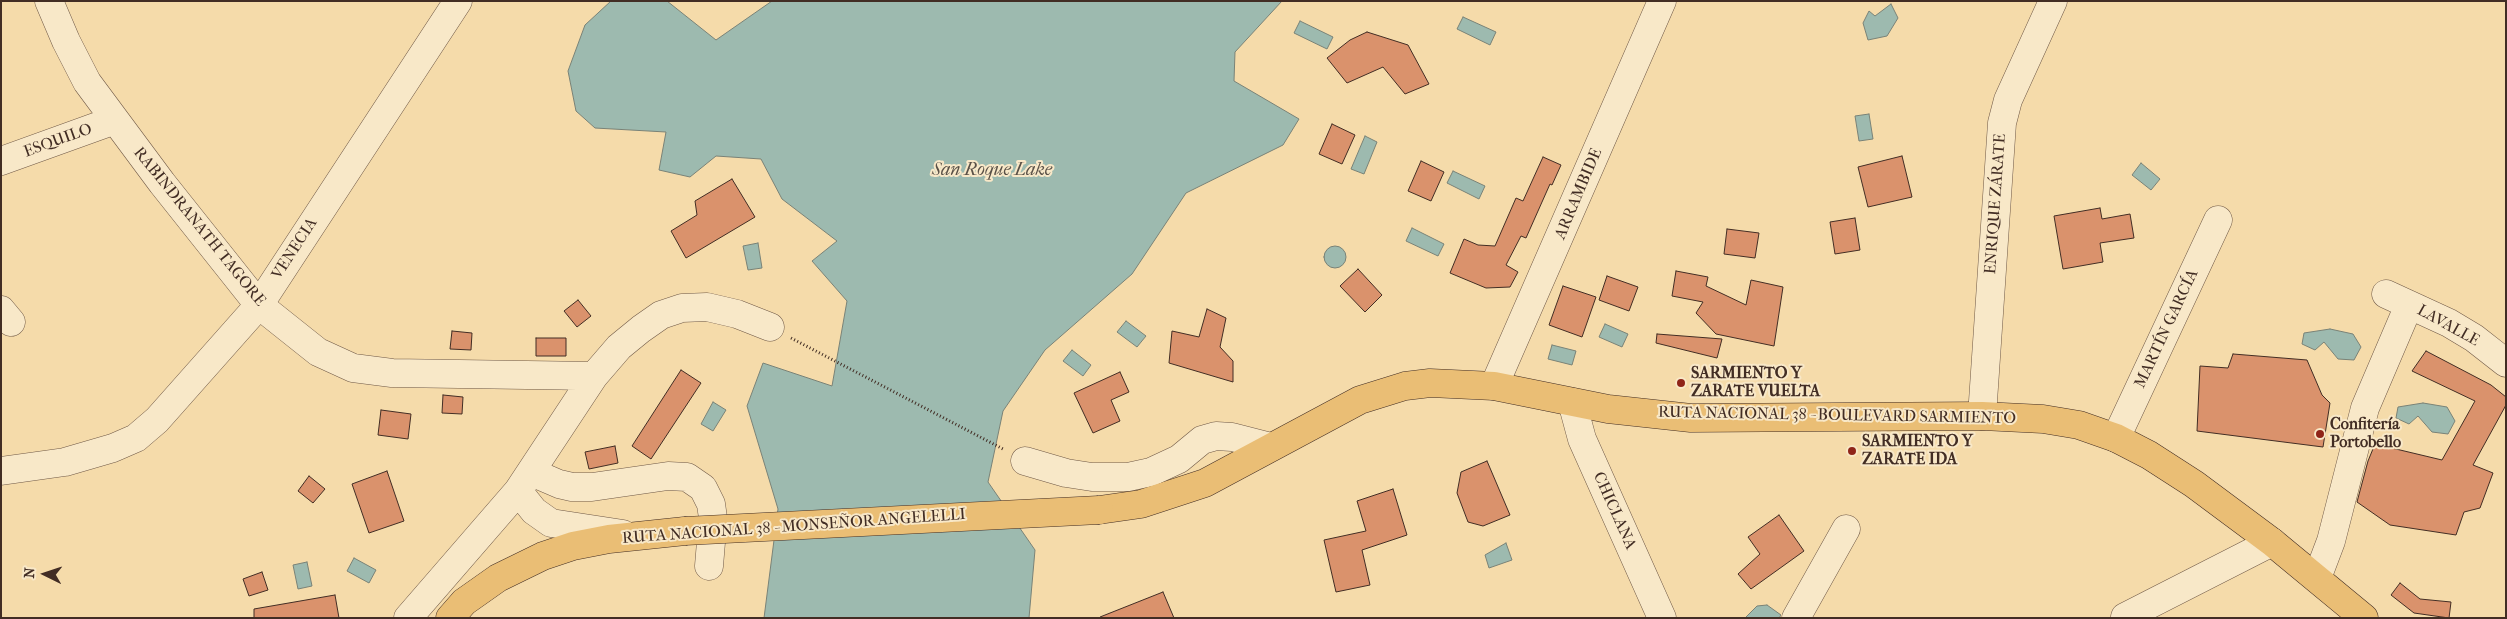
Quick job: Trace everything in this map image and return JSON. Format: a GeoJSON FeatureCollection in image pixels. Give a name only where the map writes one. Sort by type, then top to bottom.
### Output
{"type":"FeatureCollection","features":[{"type":"Feature","properties":{"kind":"main road","name":"RUTA NACIONAL 38 - BOULEVARD SARMIENTO"},"geometry":{"type":"LineString","coordinates":[[1099,510],[1141,504],[1205,484],[1341,409],[1381,392],[1405,386],[1430,383],[1494,386],[1634,413],[1691,418],[1982,416],[2043,419],[2080,425],[2116,438],[2149,454],[2194,484],[2272,542],[2364,618]]}},
{"type":"Feature","properties":{"kind":"main road","name":"RUTA NACIONAL 38 - MONSEÑOR ANGELELLI"},"geometry":{"type":"LineString","coordinates":[[450,618],[480,590],[520,566],[573,546],[634,536],[685,531],[1099,510]]}},
{"type":"Feature","properties":{"kind":"street","name":"RABINDRANATH TAGORE"},"geometry":{"type":"LineString","coordinates":[[49,1],[66,41],[87,82],[162,184],[259,305],[318,352],[354,368],[392,373],[594,376]]}},
{"type":"Feature","properties":{"kind":"street","name":"VENECIA"},"geometry":{"type":"LineString","coordinates":[[1,471],[65,462],[113,448],[136,438],[157,420],[259,305],[458,1]]}},
{"type":"Feature","properties":{"kind":"street","name":"ARRAMBIDE"},"geometry":{"type":"LineString","coordinates":[[1494,386],[1662,1]]}},
{"type":"Feature","properties":{"kind":"street","name":"ENRIQUE ZÁRATE"},"geometry":{"type":"LineString","coordinates":[[1982,416],[2002,123],[2008,100],[2052,1]]}},
{"type":"Feature","properties":{"kind":"street","name":"ESQUILO"},"geometry":{"type":"LineString","coordinates":[[1,161],[115,120]]}},
{"type":"Feature","properties":{"kind":"street","name":"MARTÍN GARCÍA"},"geometry":{"type":"LineString","coordinates":[[2116,438],[2218,220]]}},
{"type":"Feature","properties":{"kind":"street","name":"LAVALLE"},"geometry":{"type":"LineString","coordinates":[[2317,578],[2331,541],[2365,408],[2398,299],[2465,333],[2506,364]]}},
{"type":"Feature","properties":{"kind":"street"},"geometry":{"type":"LineString","coordinates":[[408,618],[525,481],[594,376],[619,347],[661,315],[682,308],[708,307],[737,314],[770,327]]}},
{"type":"Feature","properties":{"kind":"street","name":"CHICLANA"},"geometry":{"type":"LineString","coordinates":[[1572,402],[1582,439],[1662,618]]}},
{"type":"Feature","properties":{"kind":"street"},"geometry":{"type":"LineString","coordinates":[[1025,461],[1066,473],[1092,477],[1128,478],[1151,472],[1179,459],[1202,440],[1216,436],[1232,437],[1271,447]]}},
{"type":"Feature","properties":{"kind":"street"},"geometry":{"type":"LineString","coordinates":[[525,481],[572,487],[668,476],[687,477],[703,488],[711,504],[713,518],[710,566]]}},
{"type":"Feature","properties":{"kind":"street"},"geometry":{"type":"LineString","coordinates":[[525,481],[534,511],[551,523],[634,536]]}},
{"type":"Feature","properties":{"kind":"street"},"geometry":{"type":"LineString","coordinates":[[1796,618],[1846,529]]}},
{"type":"Feature","properties":{"kind":"street"},"geometry":{"type":"LineString","coordinates":[[2125,618],[2272,542]]}},
{"type":"Feature","properties":{"kind":"path"},"geometry":{"type":"LineString","coordinates":[[770,327],[1025,461]]}},
{"type":"Feature","properties":{"kind":"water","name":"San Roque Lake"},"geometry":{"type":"Polygon","coordinates":[[[611,1],[667,1],[716,40],[772,1],[1282,1],[1235,52],[1234,81],[1299,119],[1283,145],[1186,193],[1132,274],[1045,350],[1003,411],[988,482],[1035,550],[1029,618],[764,618],[778,509],[747,406],[763,363],[832,386],[847,301],[812,261],[837,241],[782,199],[761,159],[716,156],[690,177],[659,170],[666,132],[595,128],[576,111],[568,71],[585,25],[611,1]]]}},
{"type":"Feature","properties":{"kind":"water"},"geometry":{"type":"Polygon","coordinates":[[[1891,4],[1898,18],[1887,36],[1868,40],[1863,23],[1869,11],[1875,16],[1891,4]]]}},
{"type":"Feature","properties":{"kind":"water"},"geometry":{"type":"Polygon","coordinates":[[[1463,17],[1496,32],[1490,45],[1457,29],[1463,17]]]}},
{"type":"Feature","properties":{"kind":"water"},"geometry":{"type":"Polygon","coordinates":[[[1300,21],[1333,37],[1327,49],[1294,33],[1300,21]]]}},
{"type":"Feature","properties":{"kind":"water"},"geometry":{"type":"Polygon","coordinates":[[[1869,114],[1873,139],[1859,141],[1855,116],[1869,114]]]}},
{"type":"Feature","properties":{"kind":"water"},"geometry":{"type":"Polygon","coordinates":[[[1365,136],[1377,142],[1364,174],[1351,169],[1365,136]]]}},
{"type":"Feature","properties":{"kind":"water"},"geometry":{"type":"Polygon","coordinates":[[[2141,163],[2160,179],[2151,190],[2132,175],[2141,163]]]}},
{"type":"Feature","properties":{"kind":"water"},"geometry":{"type":"Polygon","coordinates":[[[1453,171],[1485,186],[1479,199],[1447,183],[1453,171]]]}},
{"type":"Feature","properties":{"kind":"water"},"geometry":{"type":"Polygon","coordinates":[[[1412,228],[1444,244],[1438,256],[1406,241],[1412,228]]]}},
{"type":"Feature","properties":{"kind":"water"},"geometry":{"type":"Polygon","coordinates":[[[758,243],[762,268],[748,270],[743,246],[758,243]]]}},
{"type":"Feature","properties":{"kind":"water"},"geometry":{"type":"Polygon","coordinates":[[[1335,246],[1343,249],[1346,257],[1343,265],[1335,268],[1327,265],[1324,257],[1327,249],[1335,246]]]}},
{"type":"Feature","properties":{"kind":"water"},"geometry":{"type":"Polygon","coordinates":[[[1126,321],[1146,336],[1137,347],[1117,332],[1126,321]]]}},
{"type":"Feature","properties":{"kind":"water"},"geometry":{"type":"Polygon","coordinates":[[[1605,324],[1628,334],[1622,347],[1599,337],[1605,324]]]}},
{"type":"Feature","properties":{"kind":"water"},"geometry":{"type":"Polygon","coordinates":[[[2330,329],[2353,334],[2361,347],[2354,360],[2338,359],[2324,342],[2315,350],[2302,344],[2304,333],[2330,329]]]}},
{"type":"Feature","properties":{"kind":"water"},"geometry":{"type":"Polygon","coordinates":[[[1552,345],[1576,351],[1572,365],[1548,359],[1552,345]]]}},
{"type":"Feature","properties":{"kind":"water"},"geometry":{"type":"Polygon","coordinates":[[[1072,350],[1091,365],[1083,376],[1063,361],[1072,350]]]}},
{"type":"Feature","properties":{"kind":"water"},"geometry":{"type":"Polygon","coordinates":[[[713,402],[726,410],[713,431],[701,424],[713,402]]]}},
{"type":"Feature","properties":{"kind":"water"},"geometry":{"type":"Polygon","coordinates":[[[2423,403],[2447,407],[2455,421],[2448,434],[2432,432],[2418,416],[2409,424],[2396,418],[2398,407],[2423,403]]]}},
{"type":"Feature","properties":{"kind":"water"},"geometry":{"type":"Polygon","coordinates":[[[1506,543],[1512,560],[1489,568],[1485,555],[1506,543]]]}},
{"type":"Feature","properties":{"kind":"water"},"geometry":{"type":"Polygon","coordinates":[[[354,558],[376,570],[369,583],[347,571],[354,558]]]}},
{"type":"Feature","properties":{"kind":"water"},"geometry":{"type":"Polygon","coordinates":[[[307,562],[312,586],[298,589],[293,565],[307,562]]]}},
{"type":"Feature","properties":{"kind":"water"},"geometry":{"type":"Polygon","coordinates":[[[1767,605],[1781,615],[1779,618],[1745,618],[1757,606],[1767,605]]]}},
{"type":"Feature","properties":{"kind":"building"},"geometry":{"type":"Polygon","coordinates":[[[1367,32],[1408,45],[1429,84],[1405,94],[1383,67],[1347,83],[1327,58],[1350,40],[1367,32]]]}},
{"type":"Feature","properties":{"kind":"building"},"geometry":{"type":"Polygon","coordinates":[[[1332,124],[1355,135],[1342,164],[1319,154],[1332,124]]]}},
{"type":"Feature","properties":{"kind":"building"},"geometry":{"type":"Polygon","coordinates":[[[1902,156],[1912,197],[1868,207],[1858,167],[1902,156]]]}},
{"type":"Feature","properties":{"kind":"building"},"geometry":{"type":"Polygon","coordinates":[[[1543,157],[1561,165],[1552,185],[1550,184],[1526,238],[1521,236],[1506,265],[1518,272],[1510,287],[1486,288],[1450,273],[1464,239],[1478,245],[1495,246],[1516,198],[1523,201],[1543,157]]]}},
{"type":"Feature","properties":{"kind":"building"},"geometry":{"type":"Polygon","coordinates":[[[1421,161],[1444,172],[1431,201],[1408,191],[1421,161]]]}},
{"type":"Feature","properties":{"kind":"building"},"geometry":{"type":"Polygon","coordinates":[[[732,179],[755,217],[686,258],[671,231],[697,215],[695,201],[732,179]]]}},
{"type":"Feature","properties":{"kind":"building"},"geometry":{"type":"Polygon","coordinates":[[[2100,208],[2102,219],[2130,214],[2134,238],[2100,243],[2103,262],[2063,269],[2054,216],[2100,208]]]}},
{"type":"Feature","properties":{"kind":"building"},"geometry":{"type":"Polygon","coordinates":[[[1855,218],[1860,250],[1835,254],[1830,222],[1855,218]]]}},
{"type":"Feature","properties":{"kind":"building"},"geometry":{"type":"Polygon","coordinates":[[[1727,229],[1759,233],[1755,258],[1724,254],[1727,229]]]}},
{"type":"Feature","properties":{"kind":"building"},"geometry":{"type":"Polygon","coordinates":[[[1358,269],[1382,295],[1365,312],[1340,286],[1358,269]]]}},
{"type":"Feature","properties":{"kind":"building"},"geometry":{"type":"Polygon","coordinates":[[[1676,271],[1708,277],[1706,286],[1746,305],[1751,280],[1783,287],[1774,346],[1716,334],[1696,313],[1703,302],[1672,296],[1676,271]]]}},
{"type":"Feature","properties":{"kind":"building"},"geometry":{"type":"Polygon","coordinates":[[[1607,276],[1638,287],[1629,311],[1599,300],[1607,276]]]}},
{"type":"Feature","properties":{"kind":"building"},"geometry":{"type":"Polygon","coordinates":[[[1563,286],[1596,297],[1582,337],[1549,325],[1563,286]]]}},
{"type":"Feature","properties":{"kind":"building"},"geometry":{"type":"Polygon","coordinates":[[[578,300],[591,316],[577,327],[564,311],[578,300]]]}},
{"type":"Feature","properties":{"kind":"building"},"geometry":{"type":"Polygon","coordinates":[[[1207,309],[1226,318],[1220,347],[1233,361],[1233,382],[1169,363],[1172,331],[1199,337],[1207,309]]]}},
{"type":"Feature","properties":{"kind":"building"},"geometry":{"type":"Polygon","coordinates":[[[452,331],[472,333],[471,350],[450,349],[452,331]]]}},
{"type":"Feature","properties":{"kind":"building"},"geometry":{"type":"Polygon","coordinates":[[[1657,334],[1722,339],[1717,358],[1656,343],[1657,334]]]}},
{"type":"Feature","properties":{"kind":"building"},"geometry":{"type":"Polygon","coordinates":[[[536,338],[566,338],[566,356],[536,356],[536,338]]]}},
{"type":"Feature","properties":{"kind":"building"},"geometry":{"type":"Polygon","coordinates":[[[2426,351],[2491,385],[2506,397],[2506,405],[2473,465],[2493,473],[2480,508],[2464,512],[2456,535],[2390,525],[2357,502],[2368,461],[2375,444],[2442,460],[2475,401],[2412,371],[2426,351]]]}},
{"type":"Feature","properties":{"kind":"building"},"geometry":{"type":"Polygon","coordinates":[[[2233,354],[2307,360],[2322,395],[2330,403],[2323,447],[2197,431],[2200,366],[2228,368],[2233,354]]]}},
{"type":"Feature","properties":{"kind":"building"},"geometry":{"type":"Polygon","coordinates":[[[681,370],[701,383],[651,459],[632,446],[681,370]]]}},
{"type":"Feature","properties":{"kind":"building"},"geometry":{"type":"Polygon","coordinates":[[[1120,372],[1129,392],[1111,400],[1120,421],[1093,433],[1074,393],[1120,372]]]}},
{"type":"Feature","properties":{"kind":"building"},"geometry":{"type":"Polygon","coordinates":[[[443,395],[463,397],[462,414],[442,413],[443,395]]]}},
{"type":"Feature","properties":{"kind":"building"},"geometry":{"type":"Polygon","coordinates":[[[381,410],[411,414],[408,439],[378,435],[381,410]]]}},
{"type":"Feature","properties":{"kind":"building"},"geometry":{"type":"Polygon","coordinates":[[[615,446],[618,463],[589,469],[585,452],[615,446]]]}},
{"type":"Feature","properties":{"kind":"building"},"geometry":{"type":"Polygon","coordinates":[[[1487,461],[1510,515],[1483,526],[1468,522],[1457,493],[1461,472],[1487,461]]]}},
{"type":"Feature","properties":{"kind":"building"},"geometry":{"type":"Polygon","coordinates":[[[387,471],[404,521],[369,533],[352,484],[387,471]]]}},
{"type":"Feature","properties":{"kind":"building"},"geometry":{"type":"Polygon","coordinates":[[[309,476],[325,489],[313,503],[298,491],[309,476]]]}},
{"type":"Feature","properties":{"kind":"building"},"geometry":{"type":"Polygon","coordinates":[[[1393,489],[1407,535],[1362,550],[1370,585],[1336,592],[1324,540],[1366,531],[1357,501],[1393,489]]]}},
{"type":"Feature","properties":{"kind":"building"},"geometry":{"type":"Polygon","coordinates":[[[1779,515],[1804,551],[1751,589],[1738,574],[1760,554],[1748,537],[1779,515]]]}},
{"type":"Feature","properties":{"kind":"building"},"geometry":{"type":"Polygon","coordinates":[[[262,572],[268,590],[249,596],[243,579],[262,572]]]}},
{"type":"Feature","properties":{"kind":"building"},"geometry":{"type":"Polygon","coordinates":[[[2400,583],[2420,599],[2451,602],[2449,618],[2414,613],[2391,595],[2400,583]]]}},
{"type":"Feature","properties":{"kind":"building"},"geometry":{"type":"Polygon","coordinates":[[[1163,592],[1174,618],[1100,618],[1100,617],[1163,592]]]}},
{"type":"Feature","properties":{"kind":"building"},"geometry":{"type":"Polygon","coordinates":[[[335,595],[339,618],[254,618],[254,609],[335,595]]]}},
{"type":"Feature","properties":{"kind":"place","name":"SARMIENTO Y ZARATE VUELTA"},"geometry":{"type":"Point","coordinates":[1681,383]}},
{"type":"Feature","properties":{"kind":"place","name":"Confitería Portobello"},"geometry":{"type":"Point","coordinates":[2320,434]}},
{"type":"Feature","properties":{"kind":"place","name":"SARMIENTO Y ZARATE IDA"},"geometry":{"type":"Point","coordinates":[1852,451]}}]}
